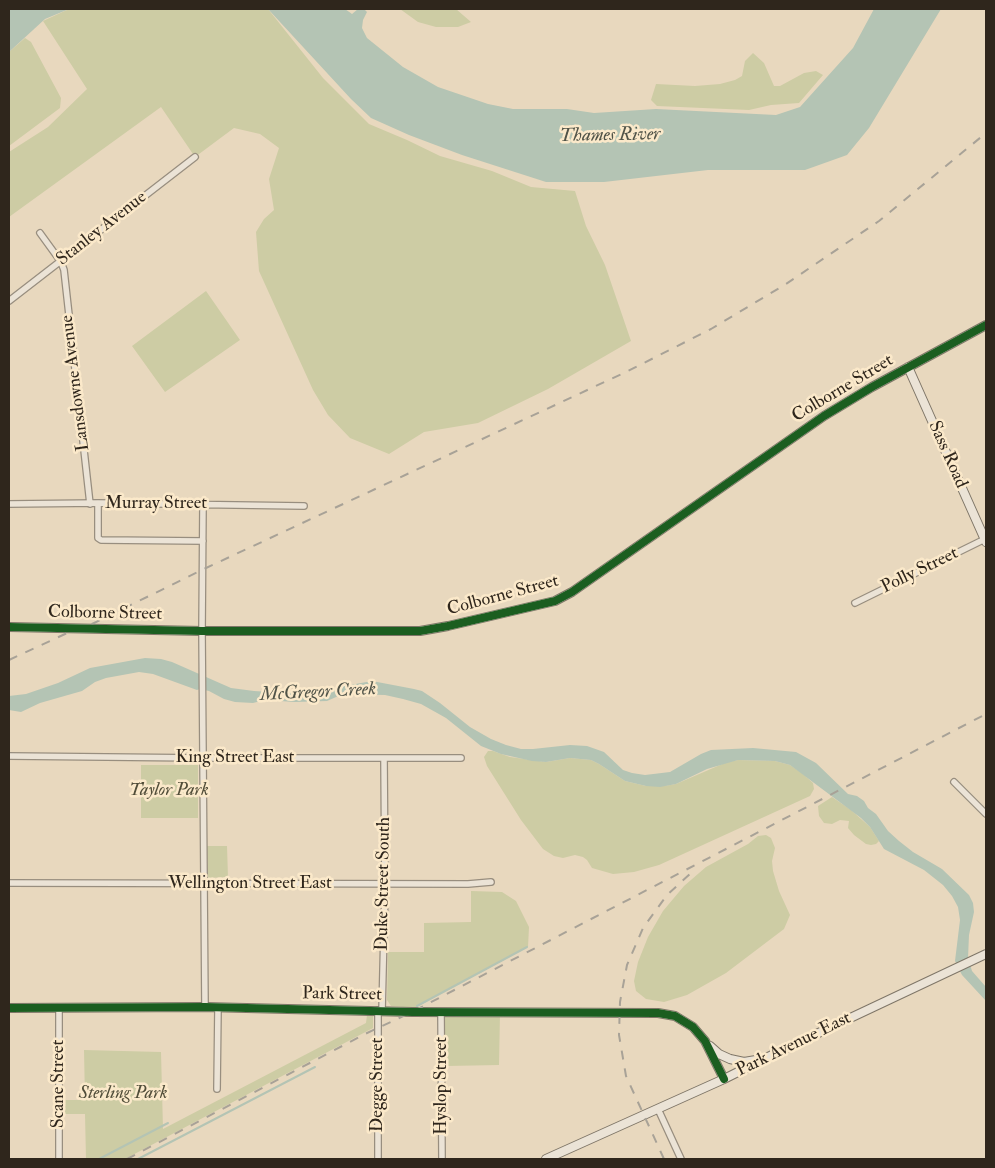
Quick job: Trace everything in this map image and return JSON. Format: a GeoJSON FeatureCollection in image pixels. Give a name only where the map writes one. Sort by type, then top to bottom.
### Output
{"type":"FeatureCollection","features":[{"type":"Feature","properties":{"kind":"street","name":"Stanley Avenue"},"geometry":{"type":"LineString","coordinates":[[9,301],[195,157]]}},
{"type":"Feature","properties":{"kind":"street"},"geometry":{"type":"LineString","coordinates":[[40,233],[61,262]]}},
{"type":"Feature","properties":{"kind":"street","name":"Lansdowne Avenue"},"geometry":{"type":"LineString","coordinates":[[61,262],[64,270],[90,504]]}},
{"type":"Feature","properties":{"kind":"street","name":"Colborne Street"},"geometry":{"type":"LineString","coordinates":[[9,628],[202,631],[420,631],[456,625],[555,601],[572,592],[824,416],[908,367],[986,325]]}},
{"type":"Feature","properties":{"kind":"street","name":"Sass Road"},"geometry":{"type":"LineString","coordinates":[[908,367],[986,540]]}},
{"type":"Feature","properties":{"kind":"street"},"geometry":{"type":"LineString","coordinates":[[98,503],[98,538],[101,540],[203,541]]}},
{"type":"Feature","properties":{"kind":"street","name":"Murray Street"},"geometry":{"type":"LineString","coordinates":[[9,504],[98,503],[304,506]]}},
{"type":"Feature","properties":{"kind":"street"},"geometry":{"type":"LineString","coordinates":[[203,504],[204,1006]]}},
{"type":"Feature","properties":{"kind":"street","name":"Polly Street"},"geometry":{"type":"LineString","coordinates":[[855,603],[986,540]]}},
{"type":"Feature","properties":{"kind":"street","name":"King Street East"},"geometry":{"type":"LineString","coordinates":[[9,756],[461,758]]}},
{"type":"Feature","properties":{"kind":"street","name":"Duke Street South"},"geometry":{"type":"LineString","coordinates":[[380,1010],[384,884],[384,758]]}},
{"type":"Feature","properties":{"kind":"street"},"geometry":{"type":"LineString","coordinates":[[954,782],[986,814]]}},
{"type":"Feature","properties":{"kind":"street","name":"Wellington Street East"},"geometry":{"type":"LineString","coordinates":[[9,883],[468,884],[491,882]]}},
{"type":"Feature","properties":{"kind":"street","name":"Park Avenue East"},"geometry":{"type":"LineString","coordinates":[[549,1159],[724,1079],[952,969],[983,956]]}},
{"type":"Feature","properties":{"kind":"street","name":"Park Street"},"geometry":{"type":"LineString","coordinates":[[9,1008],[204,1006],[218,1008],[442,1012],[658,1013],[675,1016],[693,1027],[705,1040]]}},
{"type":"Feature","properties":{"kind":"street","name":"Scane Street"},"geometry":{"type":"LineString","coordinates":[[58,1159],[59,1008]]}},
{"type":"Feature","properties":{"kind":"street"},"geometry":{"type":"LineString","coordinates":[[217,1089],[218,1008]]}},
{"type":"Feature","properties":{"kind":"street","name":"Degge Street"},"geometry":{"type":"LineString","coordinates":[[378,1159],[380,1010]]}},
{"type":"Feature","properties":{"kind":"street","name":"Hyslop Street"},"geometry":{"type":"LineString","coordinates":[[442,1012],[442,1159]]}},
{"type":"Feature","properties":{"kind":"street"},"geometry":{"type":"LineString","coordinates":[[705,1040],[719,1054],[737,1061],[752,1061],[776,1053]]}},
{"type":"Feature","properties":{"kind":"street"},"geometry":{"type":"LineString","coordinates":[[705,1040],[724,1079]]}},
{"type":"Feature","properties":{"kind":"street"},"geometry":{"type":"LineString","coordinates":[[658,1109],[681,1159]]}},
{"type":"Feature","properties":{"kind":"green space"},"geometry":{"type":"Polygon","coordinates":[[[69,9],[268,9],[323,78],[369,124],[440,156],[492,171],[531,187],[575,191],[586,226],[605,265],[631,341],[548,389],[478,423],[424,432],[389,454],[350,438],[328,415],[313,390],[259,271],[256,232],[264,219],[274,210],[269,179],[279,148],[260,134],[234,128],[195,157],[161,107],[9,217],[9,152],[48,127],[87,89],[43,21],[69,9]]]}},
{"type":"Feature","properties":{"kind":"green space"},"geometry":{"type":"Polygon","coordinates":[[[400,9],[456,9],[471,22],[458,27],[436,27],[418,22],[400,9]]]}},
{"type":"Feature","properties":{"kind":"green space"},"geometry":{"type":"Polygon","coordinates":[[[25,38],[31,42],[61,98],[60,108],[9,146],[9,52],[25,38]]]}},
{"type":"Feature","properties":{"kind":"green space"},"geometry":{"type":"Polygon","coordinates":[[[753,53],[764,63],[774,86],[780,86],[804,73],[816,71],[823,75],[799,103],[771,105],[749,110],[657,106],[651,100],[656,84],[695,86],[720,84],[735,80],[742,76],[745,61],[753,53]]]}},
{"type":"Feature","properties":{"kind":"green space"},"geometry":{"type":"Polygon","coordinates":[[[206,291],[240,340],[165,392],[132,346],[206,291]]]}},
{"type":"Feature","properties":{"kind":"green space"},"geometry":{"type":"Polygon","coordinates":[[[488,751],[510,757],[546,762],[570,758],[591,760],[625,781],[646,786],[676,784],[727,762],[738,760],[775,761],[790,765],[802,773],[813,783],[814,789],[810,796],[659,865],[634,872],[613,874],[592,868],[583,857],[575,855],[563,858],[554,856],[543,849],[521,820],[487,766],[484,757],[488,751]]]}},
{"type":"Feature","properties":{"kind":"green space","name":"Taylor Park"},"geometry":{"type":"Polygon","coordinates":[[[141,765],[198,765],[198,818],[141,818],[141,765]]]}},
{"type":"Feature","properties":{"kind":"green space"},"geometry":{"type":"Polygon","coordinates":[[[832,797],[851,810],[870,827],[879,841],[876,844],[866,844],[854,835],[848,828],[849,821],[840,820],[832,824],[824,823],[819,816],[818,806],[832,797]]]}},
{"type":"Feature","properties":{"kind":"green space"},"geometry":{"type":"Polygon","coordinates":[[[766,835],[771,838],[775,848],[772,861],[773,871],[779,891],[790,915],[784,929],[726,973],[687,995],[664,1002],[646,999],[636,991],[634,981],[638,962],[648,937],[663,911],[684,886],[706,867],[748,844],[758,836],[766,835]]]}},
{"type":"Feature","properties":{"kind":"green space"},"geometry":{"type":"Polygon","coordinates":[[[207,846],[227,846],[228,877],[208,878],[207,846]]]}},
{"type":"Feature","properties":{"kind":"green space"},"geometry":{"type":"Polygon","coordinates":[[[471,891],[502,892],[516,901],[529,927],[528,947],[415,1008],[391,1006],[387,1000],[388,952],[424,952],[424,923],[471,922],[471,891]]]}},
{"type":"Feature","properties":{"kind":"green space"},"geometry":{"type":"Polygon","coordinates":[[[500,1014],[499,1065],[447,1066],[444,1018],[447,1015],[500,1014]]]}},
{"type":"Feature","properties":{"kind":"green space","name":"Sterling Park"},"geometry":{"type":"Polygon","coordinates":[[[367,1015],[373,1016],[373,1028],[125,1159],[86,1159],[85,1114],[63,1114],[63,1100],[85,1100],[84,1050],[161,1052],[163,1129],[366,1023],[367,1015]]]}},
{"type":"Feature","properties":{"kind":"water"},"geometry":{"type":"Polygon","coordinates":[[[9,9],[69,9],[45,19],[9,52],[9,9]]]}},
{"type":"Feature","properties":{"kind":"water","name":"Thames River"},"geometry":{"type":"Polygon","coordinates":[[[268,9],[345,9],[352,14],[358,9],[364,9],[367,12],[362,28],[367,38],[403,67],[438,87],[488,104],[513,109],[567,109],[594,113],[656,109],[776,115],[800,107],[853,48],[874,9],[941,9],[869,128],[847,155],[805,170],[708,170],[604,182],[546,182],[462,155],[371,118],[268,9]]]}},
{"type":"Feature","properties":{"kind":"water","name":"McGregor Creek"},"geometry":{"type":"Polygon","coordinates":[[[145,658],[172,662],[231,688],[254,691],[300,694],[372,681],[414,689],[422,691],[440,703],[470,727],[506,745],[521,749],[570,745],[587,746],[604,752],[623,770],[645,775],[670,772],[711,750],[753,748],[796,752],[816,763],[848,794],[857,796],[864,801],[888,831],[899,841],[913,852],[942,869],[969,895],[973,903],[974,912],[969,935],[968,958],[972,971],[986,987],[986,1001],[962,975],[955,961],[960,920],[958,907],[943,885],[924,870],[884,849],[870,827],[861,818],[790,765],[775,761],[738,760],[707,769],[676,784],[660,787],[646,786],[625,781],[591,760],[570,758],[546,762],[501,754],[481,746],[446,718],[421,704],[403,699],[385,695],[343,694],[327,701],[295,702],[265,700],[253,703],[235,702],[224,699],[209,691],[197,690],[153,674],[139,672],[106,678],[95,682],[82,691],[40,703],[21,712],[9,710],[9,696],[26,694],[58,683],[90,668],[145,658]]]}},
{"type":"Feature","properties":{"kind":"waterway"},"geometry":{"type":"LineString","coordinates":[[417,1006],[527,947]]}},
{"type":"Feature","properties":{"kind":"waterway"},"geometry":{"type":"LineString","coordinates":[[138,1159],[315,1067]]}},
{"type":"Feature","properties":{"kind":"waterway"},"geometry":{"type":"LineString","coordinates":[[99,1159],[168,1123]]}},
{"type":"Feature","properties":{"kind":"railway"},"geometry":{"type":"LineString","coordinates":[[9,660],[78,628],[92,624],[206,568],[628,371],[711,329],[786,284],[879,221],[986,133]]}},
{"type":"Feature","properties":{"kind":"railway"},"geometry":{"type":"LineString","coordinates":[[127,1159],[365,1034],[412,1012],[986,714]]}},
{"type":"Feature","properties":{"kind":"railway"},"geometry":{"type":"LineString","coordinates":[[664,1159],[626,1076],[619,1035],[620,1002],[627,965],[643,928],[667,895],[691,873]]}},
{"type":"Feature","properties":{"kind":"cycle path"},"geometry":{"type":"LineString","coordinates":[[9,627],[202,631],[420,631],[555,601],[572,592],[824,416],[872,387],[986,325]]}},
{"type":"Feature","properties":{"kind":"cycle path"},"geometry":{"type":"LineString","coordinates":[[9,1008],[205,1007],[412,1012],[658,1013],[675,1016],[693,1027],[705,1041],[724,1079]]}}]}
